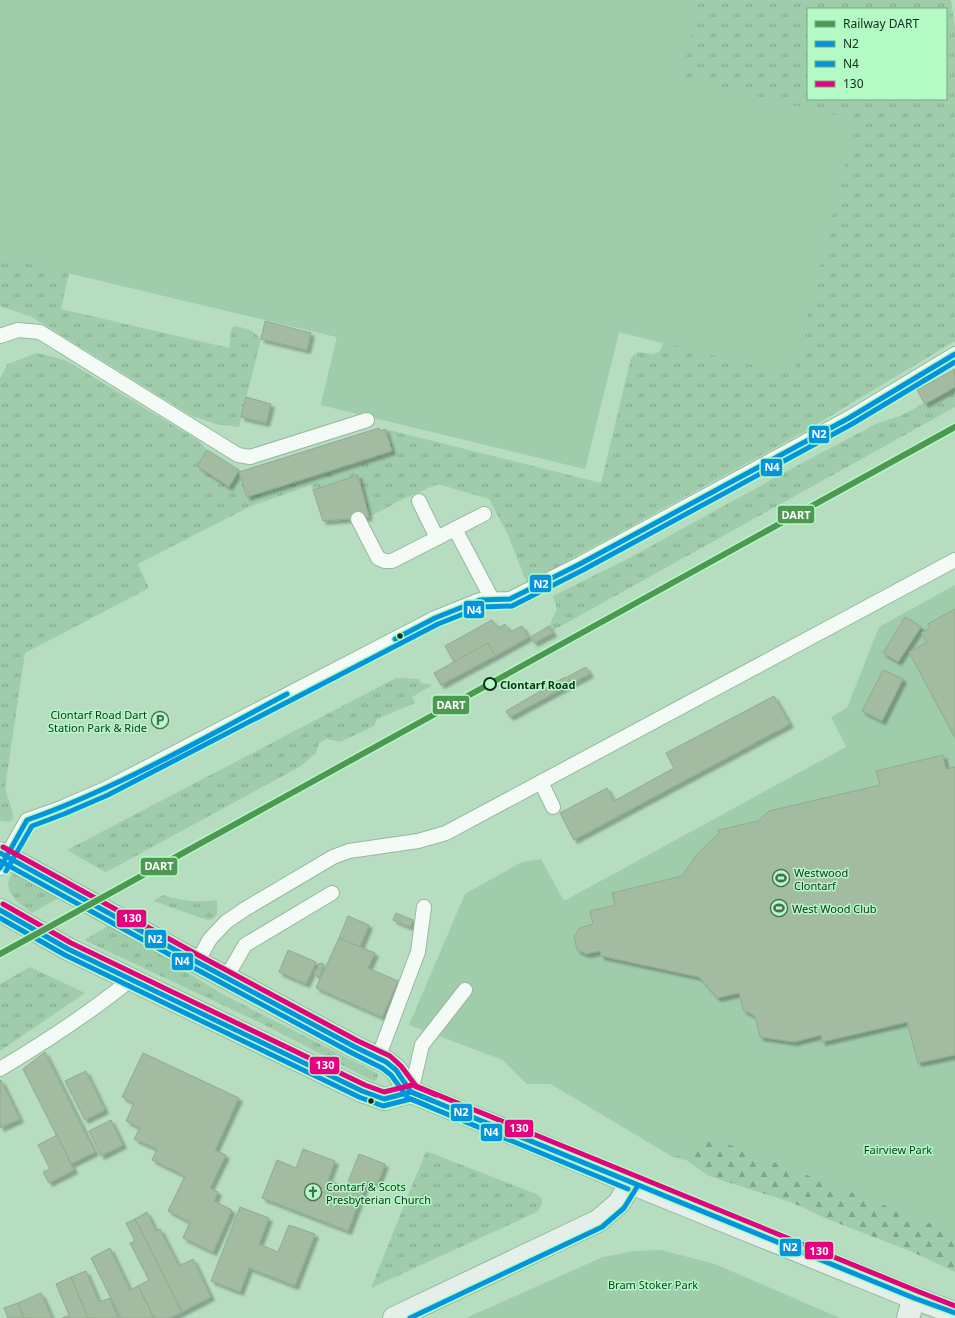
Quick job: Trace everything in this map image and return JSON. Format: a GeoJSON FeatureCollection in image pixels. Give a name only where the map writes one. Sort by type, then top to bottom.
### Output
{"type":"FeatureCollection","features":[{"type":"Feature","properties":{"kind":"main road"},"geometry":{"type":"LineString","coordinates":[[2,859],[386,1062],[396,1070],[411,1092],[630,1183],[911,1308],[955,1313]]}},
{"type":"Feature","properties":{"kind":"main road"},"geometry":{"type":"LineString","coordinates":[[0,910],[68,949],[130,980],[362,1091],[384,1099],[411,1092]]}},
{"type":"Feature","properties":{"kind":"main road"},"geometry":{"type":"LineString","coordinates":[[394,1318],[598,1221],[619,1203],[630,1183]]}},
{"type":"Feature","properties":{"kind":"lane"},"geometry":{"type":"LineString","coordinates":[[0,336],[18,330],[40,332],[238,455],[250,457],[367,420]]}},
{"type":"Feature","properties":{"kind":"lane"},"geometry":{"type":"LineString","coordinates":[[2,859],[27,820],[105,789],[435,618],[480,600],[510,599],[580,564],[849,418],[955,354]]}},
{"type":"Feature","properties":{"kind":"lane"},"geometry":{"type":"LineString","coordinates":[[419,501],[437,538]]}},
{"type":"Feature","properties":{"kind":"lane"},"geometry":{"type":"LineString","coordinates":[[358,519],[378,558],[385,561],[392,561],[484,514]]}},
{"type":"Feature","properties":{"kind":"lane"},"geometry":{"type":"LineString","coordinates":[[455,529],[492,599]]}},
{"type":"Feature","properties":{"kind":"lane"},"geometry":{"type":"LineString","coordinates":[[197,962],[210,939],[226,922],[245,909],[333,857],[348,851],[418,841],[446,833],[955,560]]}},
{"type":"Feature","properties":{"kind":"lane"},"geometry":{"type":"LineString","coordinates":[[541,782],[553,807]]}},
{"type":"Feature","properties":{"kind":"lane"},"geometry":{"type":"LineString","coordinates":[[226,978],[245,945],[332,893]]}},
{"type":"Feature","properties":{"kind":"lane"},"geometry":{"type":"LineString","coordinates":[[378,1058],[418,952],[424,907]]}},
{"type":"Feature","properties":{"kind":"lane"},"geometry":{"type":"LineString","coordinates":[[0,1070],[105,1000],[130,980]]}},
{"type":"Feature","properties":{"kind":"lane"},"geometry":{"type":"LineString","coordinates":[[411,1092],[422,1045],[465,990]]}},
{"type":"Feature","properties":{"kind":"green space"},"geometry":{"type":"Polygon","coordinates":[[[0,0],[951,0],[955,29],[955,341],[800,434],[527,583],[508,535],[489,499],[438,484],[401,500],[369,517],[323,521],[311,485],[251,506],[138,564],[149,588],[25,653],[5,788],[13,814],[13,819],[9,822],[0,821],[0,378],[8,364],[37,353],[65,360],[199,441],[207,450],[197,466],[229,486],[239,470],[247,497],[392,451],[385,429],[601,483],[631,358],[637,352],[653,354],[660,351],[663,343],[619,332],[585,469],[321,405],[337,337],[69,273],[61,309],[229,348],[231,331],[234,326],[255,333],[261,339],[239,427],[216,424],[192,416],[32,317],[0,306],[0,0]]]}},
{"type":"Feature","properties":{"kind":"green space"},"geometry":{"type":"Polygon","coordinates":[[[0,0],[670,0],[698,7],[681,78],[856,120],[793,375],[619,332],[585,469],[321,405],[337,337],[0,257],[0,0]]]}},
{"type":"Feature","properties":{"kind":"green space"},"geometry":{"type":"Polygon","coordinates":[[[955,387],[955,407],[552,631],[549,626],[557,609],[553,596],[631,557],[878,423],[900,416],[955,387]]]}},
{"type":"Feature","properties":{"kind":"green space","name":"Westwood Clontarf"},"geometry":{"type":"Polygon","coordinates":[[[955,585],[955,1233],[707,1136],[675,1158],[551,1084],[527,1084],[503,1060],[409,1025],[465,894],[522,862],[541,859],[564,901],[846,747],[831,717],[847,708],[879,627],[955,585]]]}},
{"type":"Feature","properties":{"kind":"green space"},"geometry":{"type":"Polygon","coordinates":[[[396,678],[419,679],[421,683],[433,685],[412,697],[415,703],[377,719],[374,726],[340,742],[327,739],[319,743],[316,753],[301,766],[110,870],[105,872],[67,850],[396,678]]]}},
{"type":"Feature","properties":{"kind":"green space"},"geometry":{"type":"Polygon","coordinates":[[[12,874],[17,874],[60,897],[32,913],[17,901],[10,891],[8,886],[12,874]]]}},
{"type":"Feature","properties":{"kind":"green space"},"geometry":{"type":"Polygon","coordinates":[[[163,895],[190,901],[217,900],[217,914],[213,919],[207,920],[153,901],[163,895]]]}},
{"type":"Feature","properties":{"kind":"green space"},"geometry":{"type":"Polygon","coordinates":[[[110,925],[167,957],[183,970],[224,995],[377,1073],[378,1076],[376,1081],[373,1081],[263,1024],[84,940],[110,925]]]}},
{"type":"Feature","properties":{"kind":"green space"},"geometry":{"type":"Polygon","coordinates":[[[30,967],[85,993],[0,1051],[0,984],[30,967]]]}},
{"type":"Feature","properties":{"kind":"green space"},"geometry":{"type":"Polygon","coordinates":[[[503,1060],[784,1109],[955,1229],[955,1272],[910,1251],[827,1219],[793,1203],[709,1176],[686,1160],[675,1158],[551,1084],[527,1084],[503,1060]]]}},
{"type":"Feature","properties":{"kind":"green space"},"geometry":{"type":"Polygon","coordinates":[[[426,1151],[536,1194],[541,1198],[542,1205],[537,1212],[371,1288],[426,1151]]]}},
{"type":"Feature","properties":{"kind":"green space","name":"Bram Stoker Park"},"geometry":{"type":"Polygon","coordinates":[[[661,1250],[715,1264],[840,1318],[466,1318],[603,1257],[634,1251],[661,1250]]]}},
{"type":"Feature","properties":{"kind":"building"},"geometry":{"type":"Polygon","coordinates":[[[265,321],[311,333],[307,350],[261,339],[265,321]]]}},
{"type":"Feature","properties":{"kind":"building"},"geometry":{"type":"Polygon","coordinates":[[[955,369],[955,387],[925,404],[917,390],[955,369]]]}},
{"type":"Feature","properties":{"kind":"building"},"geometry":{"type":"Polygon","coordinates":[[[246,397],[271,404],[266,423],[241,417],[246,397]]]}},
{"type":"Feature","properties":{"kind":"building"},"geometry":{"type":"Polygon","coordinates":[[[379,428],[380,431],[385,429],[392,451],[247,497],[239,472],[379,428]]]}},
{"type":"Feature","properties":{"kind":"building"},"geometry":{"type":"Polygon","coordinates":[[[207,450],[239,470],[229,487],[197,466],[207,450]]]}},
{"type":"Feature","properties":{"kind":"building"},"geometry":{"type":"Polygon","coordinates":[[[358,475],[369,517],[323,521],[313,490],[358,475]]]}},
{"type":"Feature","properties":{"kind":"building"},"geometry":{"type":"Polygon","coordinates":[[[955,609],[955,738],[909,652],[927,642],[921,633],[930,628],[928,624],[955,609]]]}},
{"type":"Feature","properties":{"kind":"building"},"geometry":{"type":"Polygon","coordinates":[[[905,617],[921,627],[898,662],[883,653],[905,617]]]}},
{"type":"Feature","properties":{"kind":"building"},"geometry":{"type":"Polygon","coordinates":[[[492,620],[498,628],[505,624],[510,632],[522,626],[529,637],[495,656],[488,643],[454,662],[445,646],[492,620]]]}},
{"type":"Feature","properties":{"kind":"building"},"geometry":{"type":"Polygon","coordinates":[[[549,626],[553,633],[534,643],[531,637],[549,626]]]}},
{"type":"Feature","properties":{"kind":"building"},"geometry":{"type":"Polygon","coordinates":[[[488,643],[495,656],[441,685],[434,673],[488,643]]]}},
{"type":"Feature","properties":{"kind":"building"},"geometry":{"type":"Polygon","coordinates":[[[586,667],[590,674],[571,684],[567,677],[586,667]]]}},
{"type":"Feature","properties":{"kind":"building"},"geometry":{"type":"Polygon","coordinates":[[[883,670],[903,679],[882,721],[862,711],[883,670]]]}},
{"type":"Feature","properties":{"kind":"building"},"geometry":{"type":"Polygon","coordinates":[[[565,677],[569,685],[510,717],[506,711],[565,677]]]}},
{"type":"Feature","properties":{"kind":"building"},"geometry":{"type":"Polygon","coordinates":[[[774,696],[790,724],[574,840],[560,813],[607,788],[614,801],[674,768],[666,753],[774,696]]]}},
{"type":"Feature","properties":{"kind":"building","name":"West Wood Club"},"geometry":{"type":"Polygon","coordinates":[[[943,755],[946,769],[955,767],[955,1055],[918,1063],[907,1022],[822,1042],[821,1035],[794,1042],[760,1037],[755,1016],[743,1010],[739,993],[717,998],[699,977],[601,956],[600,951],[586,954],[577,950],[574,937],[580,928],[593,924],[590,911],[615,905],[612,893],[682,876],[697,854],[719,833],[718,830],[758,821],[769,811],[880,785],[876,771],[943,755]]]}},
{"type":"Feature","properties":{"kind":"building"},"geometry":{"type":"Polygon","coordinates":[[[396,913],[413,920],[410,927],[393,920],[396,913]]]}},
{"type":"Feature","properties":{"kind":"building"},"geometry":{"type":"Polygon","coordinates":[[[348,916],[369,925],[360,947],[339,938],[348,916]]]}},
{"type":"Feature","properties":{"kind":"building"},"geometry":{"type":"Polygon","coordinates":[[[339,938],[375,953],[368,968],[398,981],[382,1017],[316,988],[339,938]]]}},
{"type":"Feature","properties":{"kind":"building"},"geometry":{"type":"Polygon","coordinates":[[[288,950],[316,962],[306,984],[279,972],[288,950]]]}},
{"type":"Feature","properties":{"kind":"building"},"geometry":{"type":"Polygon","coordinates":[[[321,963],[324,966],[321,969],[318,966],[321,963]]]}},
{"type":"Feature","properties":{"kind":"building"},"geometry":{"type":"Polygon","coordinates":[[[318,970],[321,973],[318,976],[315,973],[318,970]]]}},
{"type":"Feature","properties":{"kind":"building"},"geometry":{"type":"Polygon","coordinates":[[[45,1052],[95,1152],[71,1164],[23,1069],[45,1052]]]}},
{"type":"Feature","properties":{"kind":"building"},"geometry":{"type":"Polygon","coordinates":[[[143,1053],[239,1098],[215,1150],[226,1155],[210,1188],[218,1192],[214,1201],[232,1210],[213,1252],[183,1238],[190,1222],[168,1211],[185,1176],[152,1160],[157,1149],[134,1139],[140,1128],[126,1121],[134,1103],[122,1097],[143,1053]]]}},
{"type":"Feature","properties":{"kind":"building"},"geometry":{"type":"Polygon","coordinates":[[[86,1071],[105,1110],[85,1120],[65,1081],[86,1071]]]}},
{"type":"Feature","properties":{"kind":"building"},"geometry":{"type":"Polygon","coordinates":[[[1,1080],[20,1119],[0,1128],[0,1081],[1,1080]]]}},
{"type":"Feature","properties":{"kind":"building"},"geometry":{"type":"Polygon","coordinates":[[[111,1120],[123,1145],[101,1156],[89,1131],[111,1120]]]}},
{"type":"Feature","properties":{"kind":"building"},"geometry":{"type":"Polygon","coordinates":[[[57,1135],[74,1170],[49,1183],[43,1172],[50,1169],[38,1145],[57,1135]]]}},
{"type":"Feature","properties":{"kind":"building","name":"Contarf & Scots Presbyterian Church"},"geometry":{"type":"Polygon","coordinates":[[[303,1149],[335,1161],[328,1180],[346,1187],[359,1154],[385,1164],[377,1185],[367,1181],[348,1231],[262,1198],[277,1160],[296,1168],[303,1149]]]}},
{"type":"Feature","properties":{"kind":"building"},"geometry":{"type":"Polygon","coordinates":[[[240,1207],[269,1218],[259,1244],[278,1252],[289,1225],[315,1234],[295,1286],[249,1268],[240,1292],[211,1281],[240,1207]]]}},
{"type":"Feature","properties":{"kind":"building"},"geometry":{"type":"Polygon","coordinates":[[[147,1212],[156,1231],[160,1229],[179,1266],[193,1259],[211,1297],[182,1312],[135,1219],[147,1212]]]}},
{"type":"Feature","properties":{"kind":"building"},"geometry":{"type":"Polygon","coordinates":[[[135,1219],[182,1312],[170,1318],[154,1318],[138,1286],[149,1280],[130,1243],[135,1241],[126,1223],[135,1219]]]}},
{"type":"Feature","properties":{"kind":"building"},"geometry":{"type":"Polygon","coordinates":[[[110,1248],[130,1290],[138,1286],[154,1318],[121,1318],[91,1258],[110,1248]]]}},
{"type":"Feature","properties":{"kind":"building"},"geometry":{"type":"Polygon","coordinates":[[[86,1271],[99,1302],[110,1298],[118,1318],[88,1318],[71,1277],[86,1271]]]}},
{"type":"Feature","properties":{"kind":"building"},"geometry":{"type":"Polygon","coordinates":[[[71,1277],[88,1318],[62,1318],[69,1315],[56,1284],[71,1277]]]}},
{"type":"Feature","properties":{"kind":"building"},"geometry":{"type":"Polygon","coordinates":[[[41,1293],[52,1318],[24,1318],[18,1303],[41,1293]]]}},
{"type":"Feature","properties":{"kind":"building"},"geometry":{"type":"Polygon","coordinates":[[[18,1303],[24,1318],[8,1318],[4,1308],[18,1303]]]}},
{"type":"Feature","properties":{"kind":"rail line","name":"DART"},"geometry":{"type":"LineString","coordinates":[[0,954],[955,427]]}},
{"type":"Feature","properties":{"kind":"transit line","name":"N2"},"geometry":{"type":"LineString","coordinates":[[395,639],[435,618],[480,600],[510,599],[580,564],[849,418],[955,354]]}},
{"type":"Feature","properties":{"kind":"transit line","name":"N4"},"geometry":{"type":"LineString","coordinates":[[6,871],[32,826],[108,795],[438,624],[481,607],[512,606],[583,570],[852,424],[955,362]]}},
{"type":"Feature","properties":{"kind":"transit line","name":"N2"},"geometry":{"type":"LineString","coordinates":[[0,868],[27,820],[127,778],[287,694]]}},
{"type":"Feature","properties":{"kind":"transit line","name":"130"},"geometry":{"type":"LineString","coordinates":[[3,847],[200,956],[358,1041],[390,1056],[401,1066],[416,1086],[955,1306]]}},
{"type":"Feature","properties":{"kind":"transit line","name":"N2"},"geometry":{"type":"LineString","coordinates":[[0,853],[197,962],[355,1047],[386,1062],[396,1070],[411,1092],[914,1298],[955,1313]]}},
{"type":"Feature","properties":{"kind":"transit line","name":"N4"},"geometry":{"type":"LineString","coordinates":[[0,861],[194,968],[382,1068],[391,1075],[408,1098],[628,1189]]}},
{"type":"Feature","properties":{"kind":"transit line","name":"130"},"geometry":{"type":"LineString","coordinates":[[3,904],[71,943],[365,1085],[384,1092],[412,1085],[436,1095]]}},
{"type":"Feature","properties":{"kind":"transit line","name":"N2"},"geometry":{"type":"LineString","coordinates":[[0,910],[68,949],[362,1091],[384,1099],[411,1092],[431,1100]]}},
{"type":"Feature","properties":{"kind":"transit line","name":"N4"},"geometry":{"type":"LineString","coordinates":[[0,918],[65,955],[359,1097],[383,1106],[411,1099],[428,1106]]}},
{"type":"Feature","properties":{"kind":"transit line","name":"N4"},"geometry":{"type":"LineString","coordinates":[[410,1318],[602,1227],[624,1208],[637,1187]]}},
{"type":"Feature","properties":{"kind":"place","name":"Clontarf Road"},"geometry":{"type":"Point","coordinates":[490,684]}},
{"type":"Feature","properties":{"kind":"place","name":"Clontarf Road Dart Station Park & Ride"},"geometry":{"type":"Point","coordinates":[160,720]}},
{"type":"Feature","properties":{"kind":"place","name":"Westwood Clontarf"},"geometry":{"type":"Point","coordinates":[781,878]}},
{"type":"Feature","properties":{"kind":"place","name":"West Wood Club"},"geometry":{"type":"Point","coordinates":[779,908]}},
{"type":"Feature","properties":{"kind":"place","name":"Contarf & Scots Presbyterian Church"},"geometry":{"type":"Point","coordinates":[313,1192]}},
{"type":"Feature","properties":{"kind":"park label","name":"Fairview Park"},"geometry":{"type":"Point","coordinates":[898,1149]}}]}
